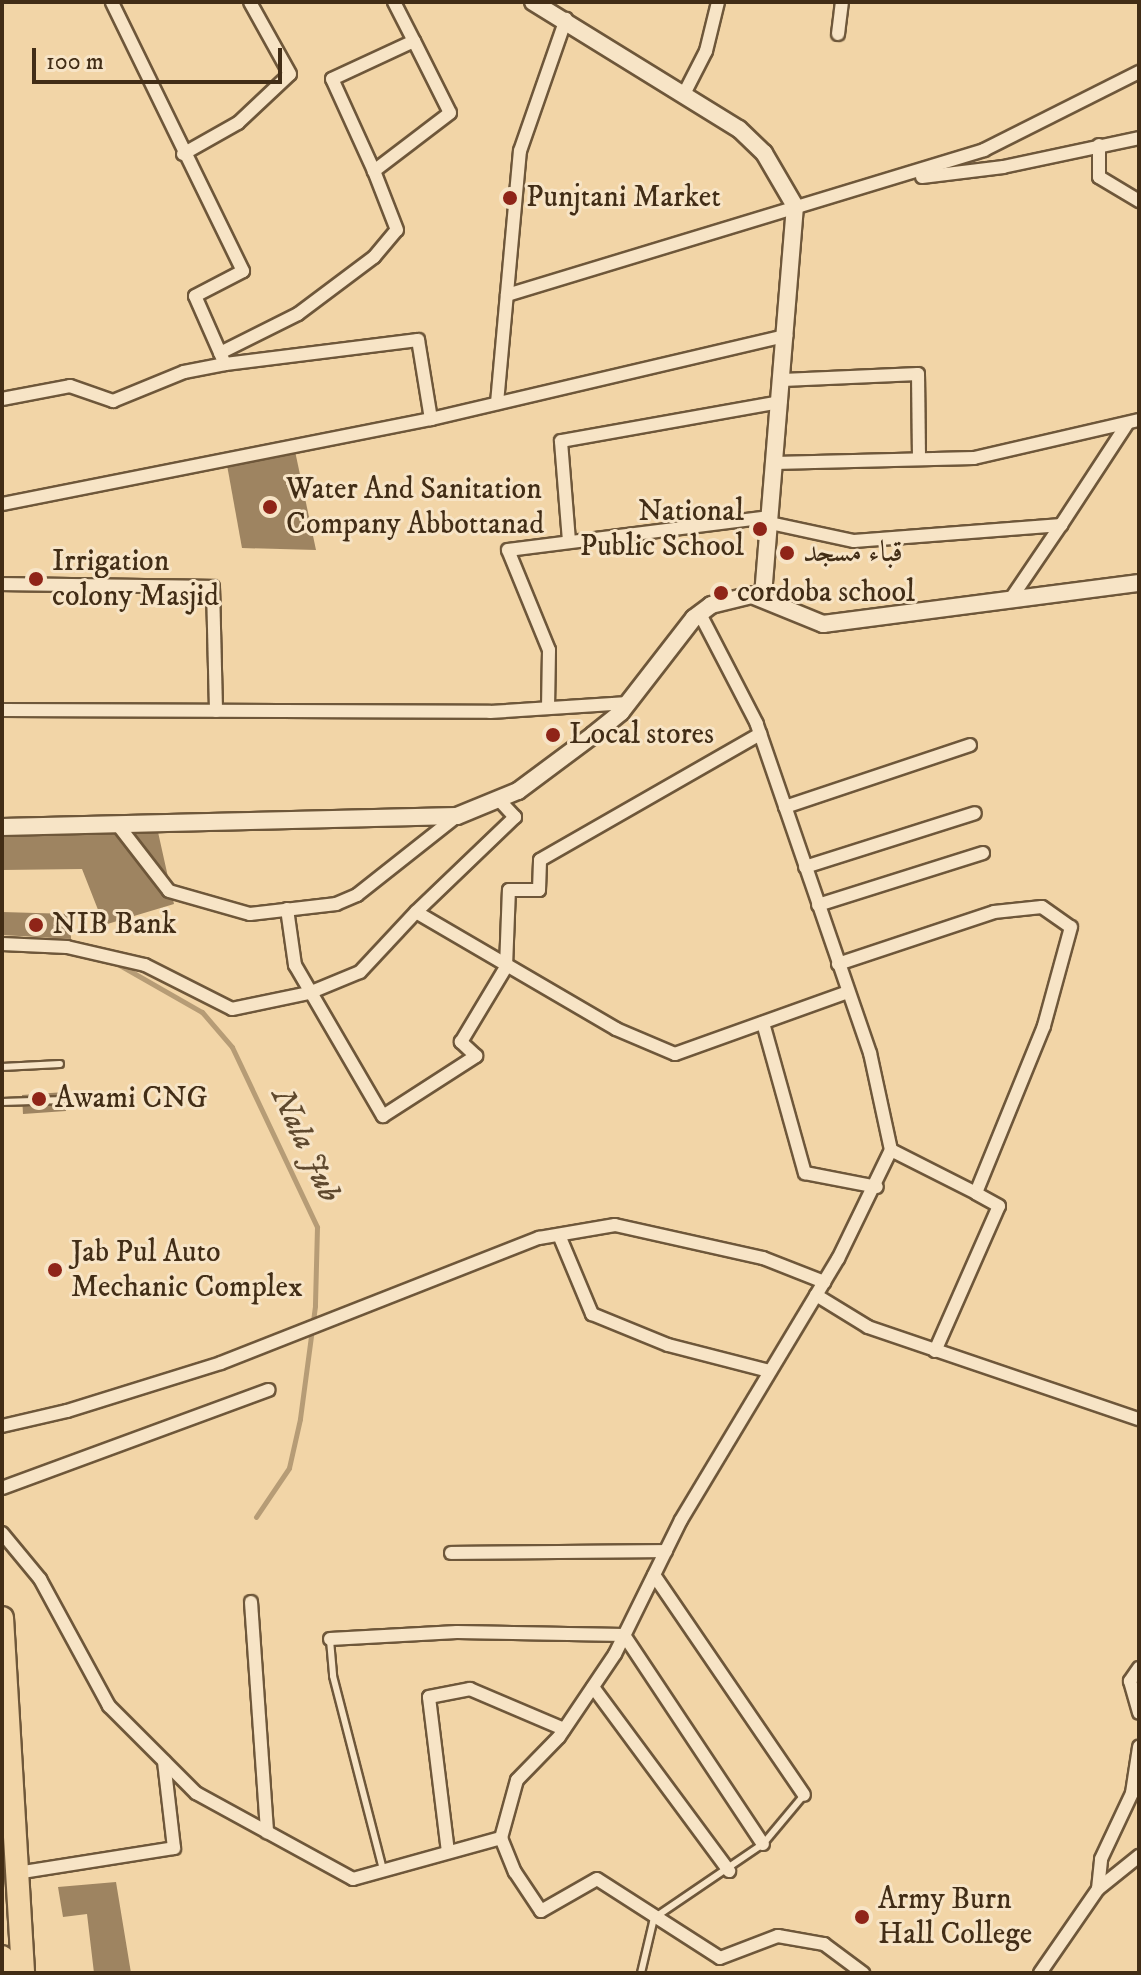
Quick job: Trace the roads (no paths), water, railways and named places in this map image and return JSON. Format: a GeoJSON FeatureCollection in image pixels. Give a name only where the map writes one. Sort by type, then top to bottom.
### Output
{"type":"FeatureCollection","features":[{"type":"Feature","properties":{"kind":"highway"},"geometry":{"type":"LineString","coordinates":[[2,1618],[23,1973]]}},
{"type":"Feature","properties":{"kind":"highway"},"geometry":{"type":"LineString","coordinates":[[2,1957],[3,1972]]}},
{"type":"Feature","properties":{"kind":"street"},"geometry":{"type":"LineString","coordinates":[[112,2],[183,154],[243,271],[195,296],[222,359]]}},
{"type":"Feature","properties":{"kind":"street"},"geometry":{"type":"LineString","coordinates":[[183,154],[238,123],[290,74],[250,2]]}},
{"type":"Feature","properties":{"kind":"street"},"geometry":{"type":"LineString","coordinates":[[374,171],[450,113],[394,2]]}},
{"type":"Feature","properties":{"kind":"street"},"geometry":{"type":"LineString","coordinates":[[533,2],[566,19],[753,140],[795,206],[763,599]]}},
{"type":"Feature","properties":{"kind":"street"},"geometry":{"type":"LineString","coordinates":[[684,94],[706,51],[718,2]]}},
{"type":"Feature","properties":{"kind":"street"},"geometry":{"type":"LineString","coordinates":[[838,34],[842,2]]}},
{"type":"Feature","properties":{"kind":"street"},"geometry":{"type":"LineString","coordinates":[[497,403],[520,151],[566,19]]}},
{"type":"Feature","properties":{"kind":"street"},"geometry":{"type":"LineString","coordinates":[[2,399],[70,386],[113,401],[222,359],[298,314],[374,257],[397,230],[332,79],[414,41]]}},
{"type":"Feature","properties":{"kind":"street"},"geometry":{"type":"LineString","coordinates":[[507,295],[795,206],[895,181],[984,150],[1139,72]]}},
{"type":"Feature","properties":{"kind":"street"},"geometry":{"type":"LineString","coordinates":[[895,181],[1003,167],[1139,138]]}},
{"type":"Feature","properties":{"kind":"street"},"geometry":{"type":"LineString","coordinates":[[1099,145],[1099,177],[1139,201]]}},
{"type":"Feature","properties":{"kind":"street"},"geometry":{"type":"LineString","coordinates":[[2,504],[431,419],[786,336]]}},
{"type":"Feature","properties":{"kind":"street"},"geometry":{"type":"LineString","coordinates":[[222,359],[418,340],[431,419]]}},
{"type":"Feature","properties":{"kind":"street"},"geometry":{"type":"LineString","coordinates":[[783,380],[918,374],[919,459]]}},
{"type":"Feature","properties":{"kind":"street"},"geometry":{"type":"LineString","coordinates":[[569,541],[561,441],[781,402]]}},
{"type":"Feature","properties":{"kind":"street"},"geometry":{"type":"LineString","coordinates":[[774,463],[974,458],[1133,422]]}},
{"type":"Feature","properties":{"kind":"street"},"geometry":{"type":"LineString","coordinates":[[1010,600],[1133,422]]}},
{"type":"Feature","properties":{"kind":"street"},"geometry":{"type":"LineString","coordinates":[[548,708],[549,650],[508,550],[770,520],[854,541],[1061,525]]}},
{"type":"Feature","properties":{"kind":"street"},"geometry":{"type":"LineString","coordinates":[[2,827],[457,816],[500,801],[548,771],[628,703],[699,612],[741,595],[763,599],[784,612],[823,624],[1139,583]]}},
{"type":"Feature","properties":{"kind":"street"},"geometry":{"type":"LineString","coordinates":[[2,584],[213,587],[216,711]]}},
{"type":"Feature","properties":{"kind":"street"},"geometry":{"type":"LineString","coordinates":[[699,612],[760,734],[870,1053],[891,1150],[877,1187],[666,1551],[624,1635],[564,1729],[517,1780],[501,1838],[515,1872],[541,1911],[597,1879],[720,1958],[778,1936],[824,1944],[863,1973]]}},
{"type":"Feature","properties":{"kind":"street"},"geometry":{"type":"LineString","coordinates":[[2,710],[548,708],[628,703]]}},
{"type":"Feature","properties":{"kind":"street"},"geometry":{"type":"LineString","coordinates":[[287,909],[295,965],[383,1116],[476,1056],[461,1042],[506,967],[509,890],[539,890],[540,860],[760,734]]}},
{"type":"Feature","properties":{"kind":"street"},"geometry":{"type":"LineString","coordinates":[[785,807],[970,745]]}},
{"type":"Feature","properties":{"kind":"street"},"geometry":{"type":"LineString","coordinates":[[2,944],[67,947],[145,965],[232,1009],[309,993],[360,972],[416,912],[515,817],[500,801]]}},
{"type":"Feature","properties":{"kind":"street"},"geometry":{"type":"LineString","coordinates":[[805,867],[975,813]]}},
{"type":"Feature","properties":{"kind":"street"},"geometry":{"type":"LineString","coordinates":[[118,825],[169,891],[250,914],[336,904],[357,895],[457,816]]}},
{"type":"Feature","properties":{"kind":"street"},"geometry":{"type":"LineString","coordinates":[[818,905],[983,853]]}},
{"type":"Feature","properties":{"kind":"street"},"geometry":{"type":"LineString","coordinates":[[838,964],[994,912],[1042,907],[1071,927],[1044,1026],[976,1193]]}},
{"type":"Feature","properties":{"kind":"street"},"geometry":{"type":"LineString","coordinates":[[416,912],[616,1029],[675,1054],[848,992]]}},
{"type":"Feature","properties":{"kind":"street"},"geometry":{"type":"LineString","coordinates":[[763,1023],[805,1173],[877,1187]]}},
{"type":"Feature","properties":{"kind":"street"},"geometry":{"type":"LineString","coordinates":[[891,1150],[999,1206],[935,1351]]}},
{"type":"Feature","properties":{"kind":"street"},"geometry":{"type":"LineString","coordinates":[[2,1426],[67,1411],[221,1363],[539,1238],[615,1225],[763,1258],[824,1282]]}},
{"type":"Feature","properties":{"kind":"street"},"geometry":{"type":"LineString","coordinates":[[559,1235],[592,1314],[668,1345],[769,1371]]}},
{"type":"Feature","properties":{"kind":"street"},"geometry":{"type":"LineString","coordinates":[[816,1295],[868,1327],[1139,1419]]}},
{"type":"Feature","properties":{"kind":"street"},"geometry":{"type":"LineString","coordinates":[[2,1488],[269,1390]]}},
{"type":"Feature","properties":{"kind":"street"},"geometry":{"type":"LineString","coordinates":[[2,1533],[40,1579],[109,1706],[196,1793],[353,1879],[384,1874],[501,1838]]}},
{"type":"Feature","properties":{"kind":"street"},"geometry":{"type":"LineString","coordinates":[[451,1553],[666,1551]]}},
{"type":"Feature","properties":{"kind":"street"},"geometry":{"type":"LineString","coordinates":[[654,1575],[804,1795]]}},
{"type":"Feature","properties":{"kind":"street"},"geometry":{"type":"LineString","coordinates":[[251,1602],[267,1832]]}},
{"type":"Feature","properties":{"kind":"street"},"geometry":{"type":"LineString","coordinates":[[330,1639],[457,1632],[624,1635]]}},
{"type":"Feature","properties":{"kind":"street"},"geometry":{"type":"LineString","coordinates":[[624,1635],[763,1844]]}},
{"type":"Feature","properties":{"kind":"street"},"geometry":{"type":"LineString","coordinates":[[1139,1668],[1130,1681],[1139,1713]]}},
{"type":"Feature","properties":{"kind":"street"},"geometry":{"type":"LineString","coordinates":[[593,1687],[729,1871]]}},
{"type":"Feature","properties":{"kind":"street"},"geometry":{"type":"LineString","coordinates":[[448,1852],[429,1697],[470,1689],[564,1729]]}},
{"type":"Feature","properties":{"kind":"street"},"geometry":{"type":"LineString","coordinates":[[1098,1889],[1101,1859],[1132,1793],[1139,1747]]}},
{"type":"Feature","properties":{"kind":"street"},"geometry":{"type":"LineString","coordinates":[[17,1873],[174,1848],[164,1762]]}},
{"type":"Feature","properties":{"kind":"street"},"geometry":{"type":"LineString","coordinates":[[1040,1973],[1098,1889],[1139,1856]]}},
{"type":"Feature","properties":{"kind":"lane"},"geometry":{"type":"LineString","coordinates":[[2,1067],[60,1064]]}},
{"type":"Feature","properties":{"kind":"lane"},"geometry":{"type":"LineString","coordinates":[[2,1102],[63,1100]]}},
{"type":"Feature","properties":{"kind":"lane"},"geometry":{"type":"LineString","coordinates":[[330,1639],[333,1676],[384,1874]]}},
{"type":"Feature","properties":{"kind":"lane"},"geometry":{"type":"LineString","coordinates":[[641,1973],[654,1918],[729,1871],[763,1844],[804,1795]]}},
{"type":"Feature","properties":{"kind":"waterway","name":"Nala Jub"},"geometry":{"type":"LineString","coordinates":[[116,963],[202,1012],[232,1047],[317,1227],[315,1306],[300,1419],[289,1468],[256,1517]]}},
{"type":"Feature","properties":{"kind":"place","name":"Punjtani Market"},"geometry":{"type":"Point","coordinates":[510,198]}},
{"type":"Feature","properties":{"kind":"place","name":"Water And Sanitation Company Abbottanad"},"geometry":{"type":"Point","coordinates":[270,507]}},
{"type":"Feature","properties":{"kind":"place","name":"National Public School"},"geometry":{"type":"Point","coordinates":[760,529]}},
{"type":"Feature","properties":{"kind":"place","name":"قباء مسجد"},"geometry":{"type":"Point","coordinates":[787,553]}},
{"type":"Feature","properties":{"kind":"place","name":"Irrigation colony Masjid"},"geometry":{"type":"Point","coordinates":[36,579]}},
{"type":"Feature","properties":{"kind":"place","name":"cordoba school"},"geometry":{"type":"Point","coordinates":[721,593]}},
{"type":"Feature","properties":{"kind":"place","name":"Local stores"},"geometry":{"type":"Point","coordinates":[553,735]}},
{"type":"Feature","properties":{"kind":"place","name":"NIB Bank"},"geometry":{"type":"Point","coordinates":[36,925]}},
{"type":"Feature","properties":{"kind":"place","name":"Awami CNG"},"geometry":{"type":"Point","coordinates":[39,1099]}},
{"type":"Feature","properties":{"kind":"place","name":"Jab Pul Auto Mechanic Complex"},"geometry":{"type":"Point","coordinates":[55,1270]}},
{"type":"Feature","properties":{"kind":"place","name":"Army Burn Hall College"},"geometry":{"type":"Point","coordinates":[862,1917]}}]}
